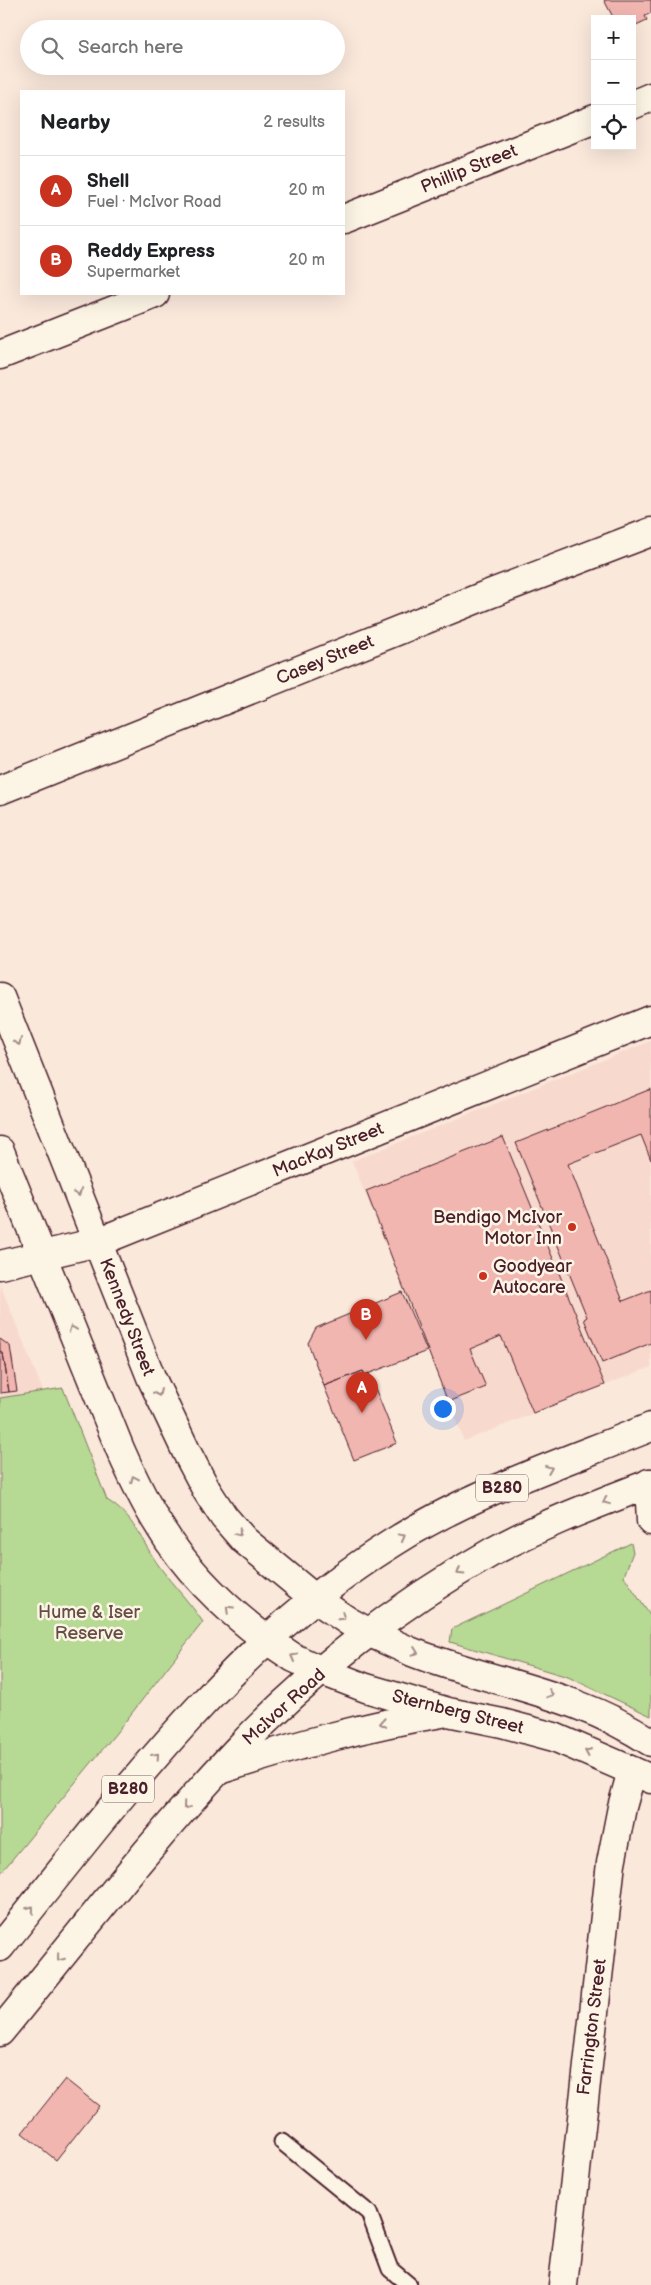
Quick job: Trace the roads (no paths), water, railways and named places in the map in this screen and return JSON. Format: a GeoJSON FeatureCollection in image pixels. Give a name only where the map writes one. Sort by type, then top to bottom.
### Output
{"type":"FeatureCollection","features":[{"type":"Feature","properties":{"kind":"street"},"geometry":{"type":"LineString","coordinates":[[636,103],[651,97]]}},
{"type":"Feature","properties":{"kind":"street","name":"Phillip Street"},"geometry":{"type":"LineString","coordinates":[[345,219],[591,122]]}},
{"type":"Feature","properties":{"kind":"street"},"geometry":{"type":"LineString","coordinates":[[0,355],[152,295]]}},
{"type":"Feature","properties":{"kind":"street","name":"Casey Street"},"geometry":{"type":"LineString","coordinates":[[0,790],[475,600],[651,532]]}},
{"type":"Feature","properties":{"kind":"street","name":"Kennedy Street"},"geometry":{"type":"LineString","coordinates":[[0,997],[151,1377],[207,1491],[224,1517],[244,1540],[314,1598]]}},
{"type":"Feature","properties":{"kind":"street","name":"MacKay Street"},"geometry":{"type":"LineString","coordinates":[[0,1265],[98,1242],[651,1020]]}},
{"type":"Feature","properties":{"kind":"street"},"geometry":{"type":"LineString","coordinates":[[0,1151],[120,1449],[160,1528],[180,1556],[217,1598],[241,1621],[267,1640]]}},
{"type":"Feature","properties":{"kind":"street","name":"B280"},"geometry":{"type":"LineString","coordinates":[[0,1947],[165,1746],[267,1640],[314,1598],[348,1572],[395,1541],[429,1522],[474,1500],[651,1427]]}},
{"type":"Feature","properties":{"kind":"street"},"geometry":{"type":"LineString","coordinates":[[650,1483],[651,1521]]}},
{"type":"Feature","properties":{"kind":"street","name":"McIvor Road"},"geometry":{"type":"LineString","coordinates":[[0,2032],[148,1851],[235,1751],[322,1671],[419,1598],[492,1552],[560,1519],[650,1483]]}},
{"type":"Feature","properties":{"kind":"street"},"geometry":{"type":"LineString","coordinates":[[314,1598],[348,1621],[412,1652],[550,1694],[597,1713],[651,1742]]}},
{"type":"Feature","properties":{"kind":"street","name":"Sternberg Street"},"geometry":{"type":"LineString","coordinates":[[267,1640],[294,1658],[366,1688],[448,1712],[554,1737],[642,1775]]}},
{"type":"Feature","properties":{"kind":"street"},"geometry":{"type":"LineString","coordinates":[[219,1770],[339,1733],[448,1712]]}},
{"type":"Feature","properties":{"kind":"street","name":"Farrington Street"},"geometry":{"type":"LineString","coordinates":[[562,2285],[611,1863],[622,1807],[642,1775]]}},
{"type":"Feature","properties":{"kind":"lane"},"geometry":{"type":"LineString","coordinates":[[282,2142],[369,2213],[390,2269],[409,2285]]}},
{"type":"Feature","properties":{"kind":"place","name":"Bendigo McIvor Motor Inn"},"geometry":{"type":"Point","coordinates":[572,1227]}},
{"type":"Feature","properties":{"kind":"place","name":"Goodyear Autocare"},"geometry":{"type":"Point","coordinates":[483,1276]}},
{"type":"Feature","properties":{"kind":"place","name":"Reddy Express"},"geometry":{"type":"Point","coordinates":[366,1340]}},
{"type":"Feature","properties":{"kind":"place","name":"Shell"},"geometry":{"type":"Point","coordinates":[362,1413]}},
{"type":"Feature","properties":{"kind":"park label","name":"Hume & Iser Reserve"},"geometry":{"type":"Point","coordinates":[89,1622]}}]}
